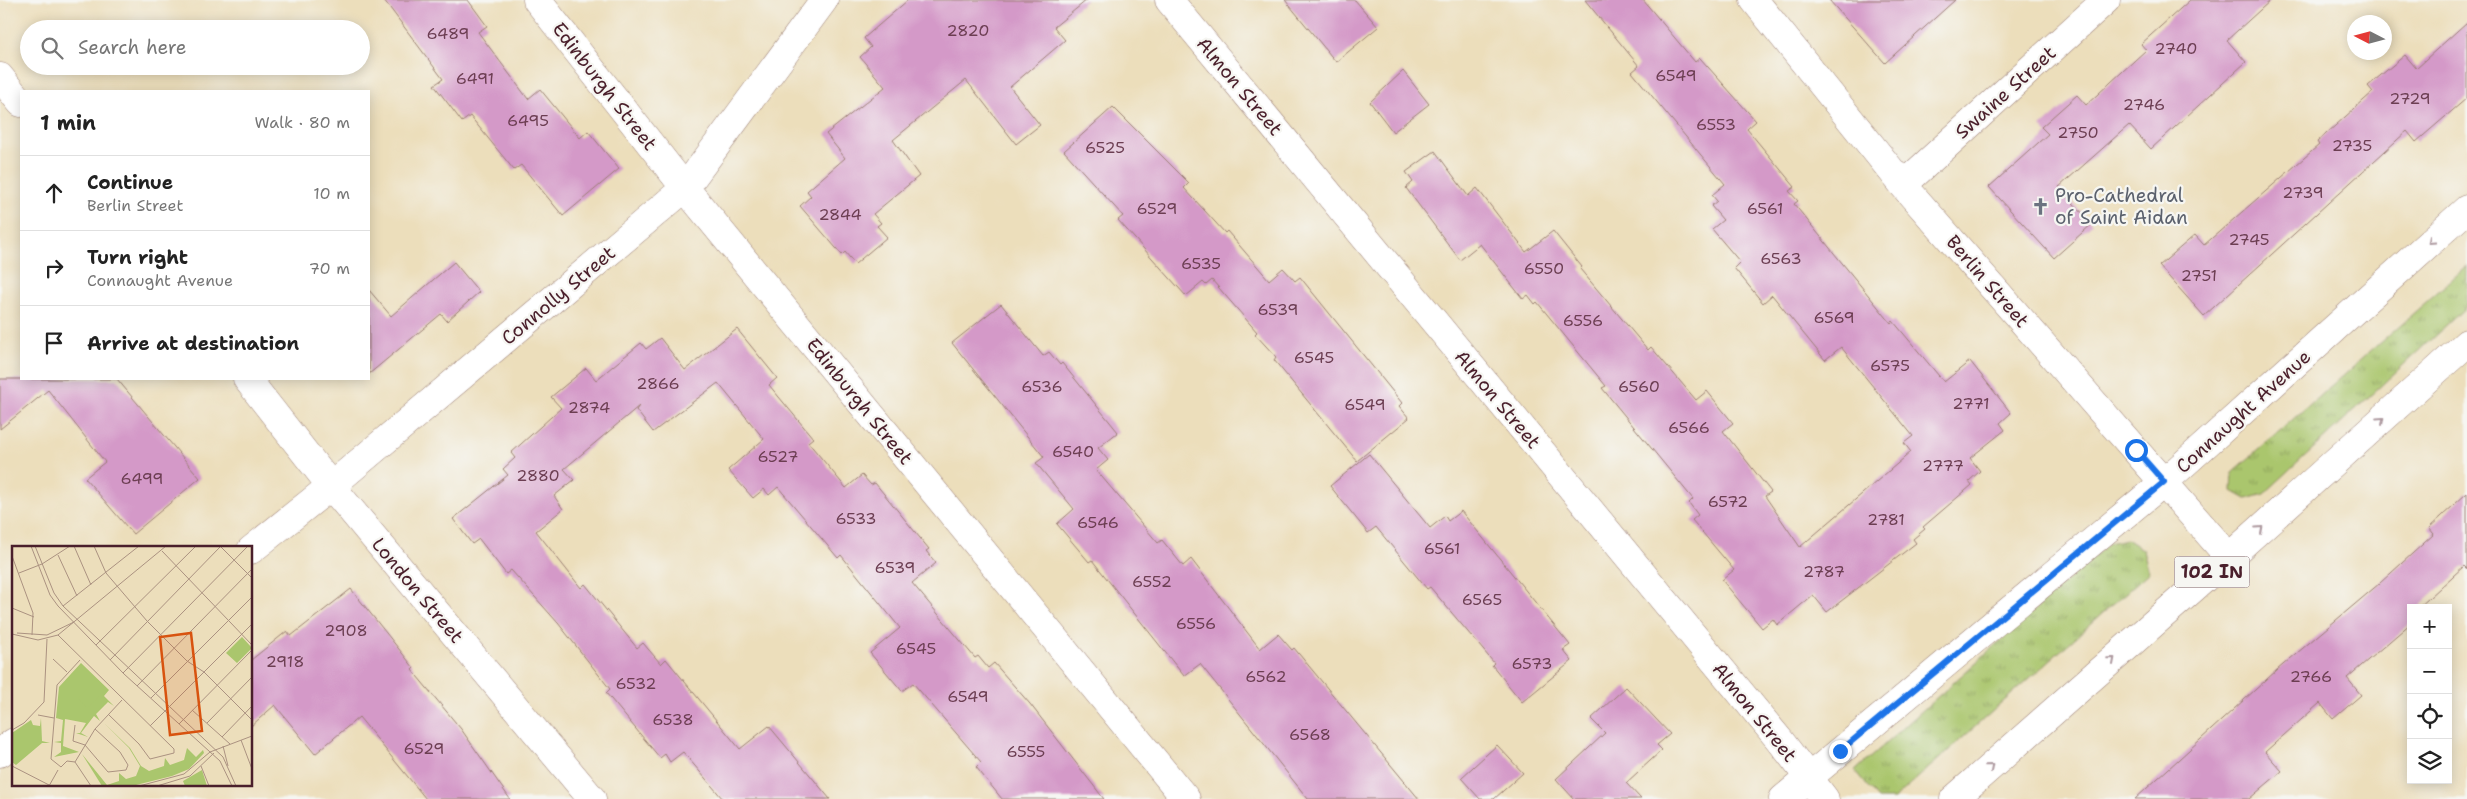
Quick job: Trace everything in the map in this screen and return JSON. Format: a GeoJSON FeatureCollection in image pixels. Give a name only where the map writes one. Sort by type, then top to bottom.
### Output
{"type":"FeatureCollection","features":[{"type":"Feature","properties":{"kind":"street","name":"Edinburgh Street"},"geometry":{"type":"LineString","coordinates":[[537,0],[685,188],[1186,799]]}},
{"type":"Feature","properties":{"kind":"street","name":"Connolly Street"},"geometry":{"type":"LineString","coordinates":[[252,549],[331,486],[685,188],[824,0]]}},
{"type":"Feature","properties":{"kind":"street","name":"Almon Street"},"geometry":{"type":"LineString","coordinates":[[1169,0],[1782,743],[1825,799]]}},
{"type":"Feature","properties":{"kind":"street","name":"Berlin Street"},"geometry":{"type":"LineString","coordinates":[[1754,0],[1903,185],[2229,558]]}},
{"type":"Feature","properties":{"kind":"street","name":"Swaine Street"},"geometry":{"type":"LineString","coordinates":[[1903,185],[2106,0]]}},
{"type":"Feature","properties":{"kind":"street"},"geometry":{"type":"LineString","coordinates":[[0,77],[20,102]]}},
{"type":"Feature","properties":{"kind":"street","name":"Connaught Avenue"},"geometry":{"type":"LineString","coordinates":[[1783,799],[1807,777],[1857,738],[2164,482],[2467,209]]}},
{"type":"Feature","properties":{"kind":"street","name":"102 IN"},"geometry":{"type":"LineString","coordinates":[[1954,799],[2229,558],[2467,343]]}},
{"type":"Feature","properties":{"kind":"street","name":"London Street"},"geometry":{"type":"LineString","coordinates":[[248,380],[331,486],[592,799]]}},
{"type":"Feature","properties":{"kind":"street"},"geometry":{"type":"LineString","coordinates":[[0,753],[12,744]]}},
{"type":"Feature","properties":{"kind":"green space"},"geometry":{"type":"Polygon","coordinates":[[[2467,266],[2467,306],[2264,494],[2246,499],[2232,491],[2233,472],[2467,266]]]}},
{"type":"Feature","properties":{"kind":"green space"},"geometry":{"type":"Polygon","coordinates":[[[2126,539],[2143,550],[2149,572],[1894,799],[1878,799],[1855,771],[2109,543],[2126,539]]]}},
{"type":"Feature","properties":{"kind":"building"},"geometry":{"type":"Polygon","coordinates":[[[384,0],[468,0],[487,26],[478,32],[528,99],[540,89],[580,138],[588,131],[619,169],[563,216],[521,165],[514,170],[470,116],[462,122],[434,85],[443,79],[384,0]]]}},
{"type":"Feature","properties":{"kind":"building"},"geometry":{"type":"Polygon","coordinates":[[[908,0],[1087,0],[1054,27],[1065,40],[1010,87],[1040,125],[1016,144],[966,80],[893,140],[919,176],[873,214],[881,223],[877,226],[887,237],[855,264],[845,252],[842,255],[800,206],[811,196],[807,191],[845,158],[826,134],[885,87],[860,57],[871,47],[864,38],[908,0]]]}},
{"type":"Feature","properties":{"kind":"building"},"geometry":{"type":"Polygon","coordinates":[[[1285,0],[1355,0],[1378,27],[1336,62],[1285,0]]]}},
{"type":"Feature","properties":{"kind":"building"},"geometry":{"type":"Polygon","coordinates":[[[1585,0],[1643,0],[1695,62],[1700,58],[1756,121],[1747,129],[1795,187],[1789,191],[1798,201],[1794,204],[1891,323],[1893,321],[1944,382],[1970,361],[2011,413],[2000,423],[2005,430],[1970,458],[1980,471],[1969,481],[1972,485],[1923,527],[1925,529],[1913,539],[1916,543],[1827,612],[1813,595],[1777,625],[1773,619],[1762,628],[1722,580],[1734,570],[1692,520],[1698,515],[1689,503],[1693,499],[1602,388],[1606,386],[1537,302],[1535,304],[1528,295],[1523,299],[1480,244],[1460,260],[1406,188],[1413,182],[1406,172],[1435,151],[1468,196],[1477,188],[1526,252],[1553,231],[1582,267],[1580,269],[1648,350],[1651,347],[1696,400],[1707,391],[1733,423],[1723,431],[1771,492],[1765,496],[1800,547],[1911,452],[1904,443],[1913,436],[1841,347],[1825,360],[1772,295],[1763,303],[1734,268],[1740,262],[1712,229],[1723,220],[1711,206],[1717,201],[1712,195],[1725,184],[1632,72],[1639,66],[1585,0]]]}},
{"type":"Feature","properties":{"kind":"building"},"geometry":{"type":"Polygon","coordinates":[[[1829,0],[1955,0],[1885,63],[1829,0]]]}},
{"type":"Feature","properties":{"kind":"building"},"geometry":{"type":"Polygon","coordinates":[[[2190,0],[2271,0],[2227,40],[2246,62],[2151,149],[2129,125],[2059,187],[2092,224],[2054,258],[1989,187],[2048,134],[2041,127],[2077,95],[2086,105],[2146,50],[2141,44],[2190,0]]]}},
{"type":"Feature","properties":{"kind":"building"},"geometry":{"type":"Polygon","coordinates":[[[2467,22],[2467,98],[2416,142],[2407,131],[2204,316],[2159,266],[2195,235],[2204,245],[2319,145],[2317,142],[2373,92],[2368,86],[2405,55],[2416,68],[2467,22]]]}},
{"type":"Feature","properties":{"kind":"building"},"geometry":{"type":"Polygon","coordinates":[[[1403,71],[1429,104],[1393,132],[1370,102],[1403,71]]]}},
{"type":"Feature","properties":{"kind":"building"},"geometry":{"type":"Polygon","coordinates":[[[1113,107],[1189,183],[1184,188],[1225,233],[1227,231],[1269,280],[1283,268],[1295,281],[1300,277],[1402,403],[1399,406],[1409,418],[1357,461],[1274,360],[1276,357],[1255,334],[1257,332],[1212,280],[1206,285],[1203,282],[1186,296],[1118,220],[1123,216],[1064,151],[1113,107]]]}},
{"type":"Feature","properties":{"kind":"building"},"geometry":{"type":"Polygon","coordinates":[[[454,262],[479,292],[447,321],[441,314],[370,373],[370,291],[391,316],[454,262]]]}},
{"type":"Feature","properties":{"kind":"building"},"geometry":{"type":"Polygon","coordinates":[[[1001,304],[1043,356],[1049,352],[1060,365],[1062,363],[1118,432],[1098,448],[1108,460],[1096,470],[1158,543],[1162,540],[1183,566],[1191,559],[1260,649],[1278,634],[1292,650],[1294,648],[1419,799],[1308,799],[1200,664],[1184,676],[1092,560],[1089,562],[1057,524],[1074,509],[1036,463],[1044,457],[952,343],[1001,304]]]}},
{"type":"Feature","properties":{"kind":"building"},"geometry":{"type":"Polygon","coordinates":[[[737,329],[777,378],[769,385],[813,438],[808,442],[846,488],[862,475],[871,485],[875,483],[929,549],[926,551],[936,563],[912,583],[975,658],[978,656],[988,668],[994,663],[1030,704],[1104,799],[1002,799],[976,767],[981,762],[913,683],[902,691],[870,653],[900,628],[841,555],[838,558],[778,487],[769,495],[764,489],[753,498],[728,470],[764,439],[718,383],[653,432],[636,410],[639,406],[564,469],[574,480],[554,496],[563,509],[536,531],[581,588],[585,584],[637,648],[643,643],[661,664],[666,659],[740,749],[769,726],[830,799],[723,799],[683,752],[670,762],[665,754],[660,758],[606,693],[610,689],[558,623],[511,570],[506,574],[479,539],[472,544],[453,519],[508,475],[503,469],[515,458],[511,453],[561,408],[551,397],[586,368],[596,380],[641,343],[646,349],[660,338],[685,370],[737,329]]]}},
{"type":"Feature","properties":{"kind":"building"},"geometry":{"type":"Polygon","coordinates":[[[0,379],[118,380],[200,478],[133,534],[85,478],[105,462],[48,390],[0,429],[0,379]]]}},
{"type":"Feature","properties":{"kind":"building"},"geometry":{"type":"Polygon","coordinates":[[[1369,454],[1430,528],[1445,516],[1448,521],[1461,511],[1570,645],[1563,650],[1572,661],[1522,702],[1492,665],[1494,663],[1430,587],[1427,589],[1376,527],[1368,533],[1330,486],[1369,454]]]}},
{"type":"Feature","properties":{"kind":"building"},"geometry":{"type":"Polygon","coordinates":[[[2467,493],[2467,569],[2464,566],[2422,604],[2407,604],[2407,626],[2347,678],[2361,695],[2333,719],[2320,703],[2265,752],[2282,771],[2249,799],[2135,799],[2277,670],[2380,583],[2434,534],[2429,528],[2467,493]]]}},
{"type":"Feature","properties":{"kind":"building"},"geometry":{"type":"Polygon","coordinates":[[[351,589],[414,668],[412,670],[461,729],[510,799],[426,799],[359,717],[315,754],[275,705],[252,725],[252,659],[287,631],[291,636],[351,589]]]}},
{"type":"Feature","properties":{"kind":"building"},"geometry":{"type":"Polygon","coordinates":[[[1626,687],[1670,734],[1657,745],[1662,750],[1626,783],[1641,799],[1574,799],[1556,779],[1605,733],[1591,719],[1626,687]]]}},
{"type":"Feature","properties":{"kind":"building"},"geometry":{"type":"Polygon","coordinates":[[[1497,745],[1523,773],[1494,799],[1480,799],[1461,778],[1497,745]]]}},
{"type":"Feature","properties":{"kind":"place","name":"Pro-Cathedral of Saint Aidan"},"geometry":{"type":"Point","coordinates":[2041,206]}},
{"type":"Feature","properties":{"kind":"route"},"geometry":{"type":"LineString","coordinates":[[1840,751],[2164,482],[2136,450]]}}]}
